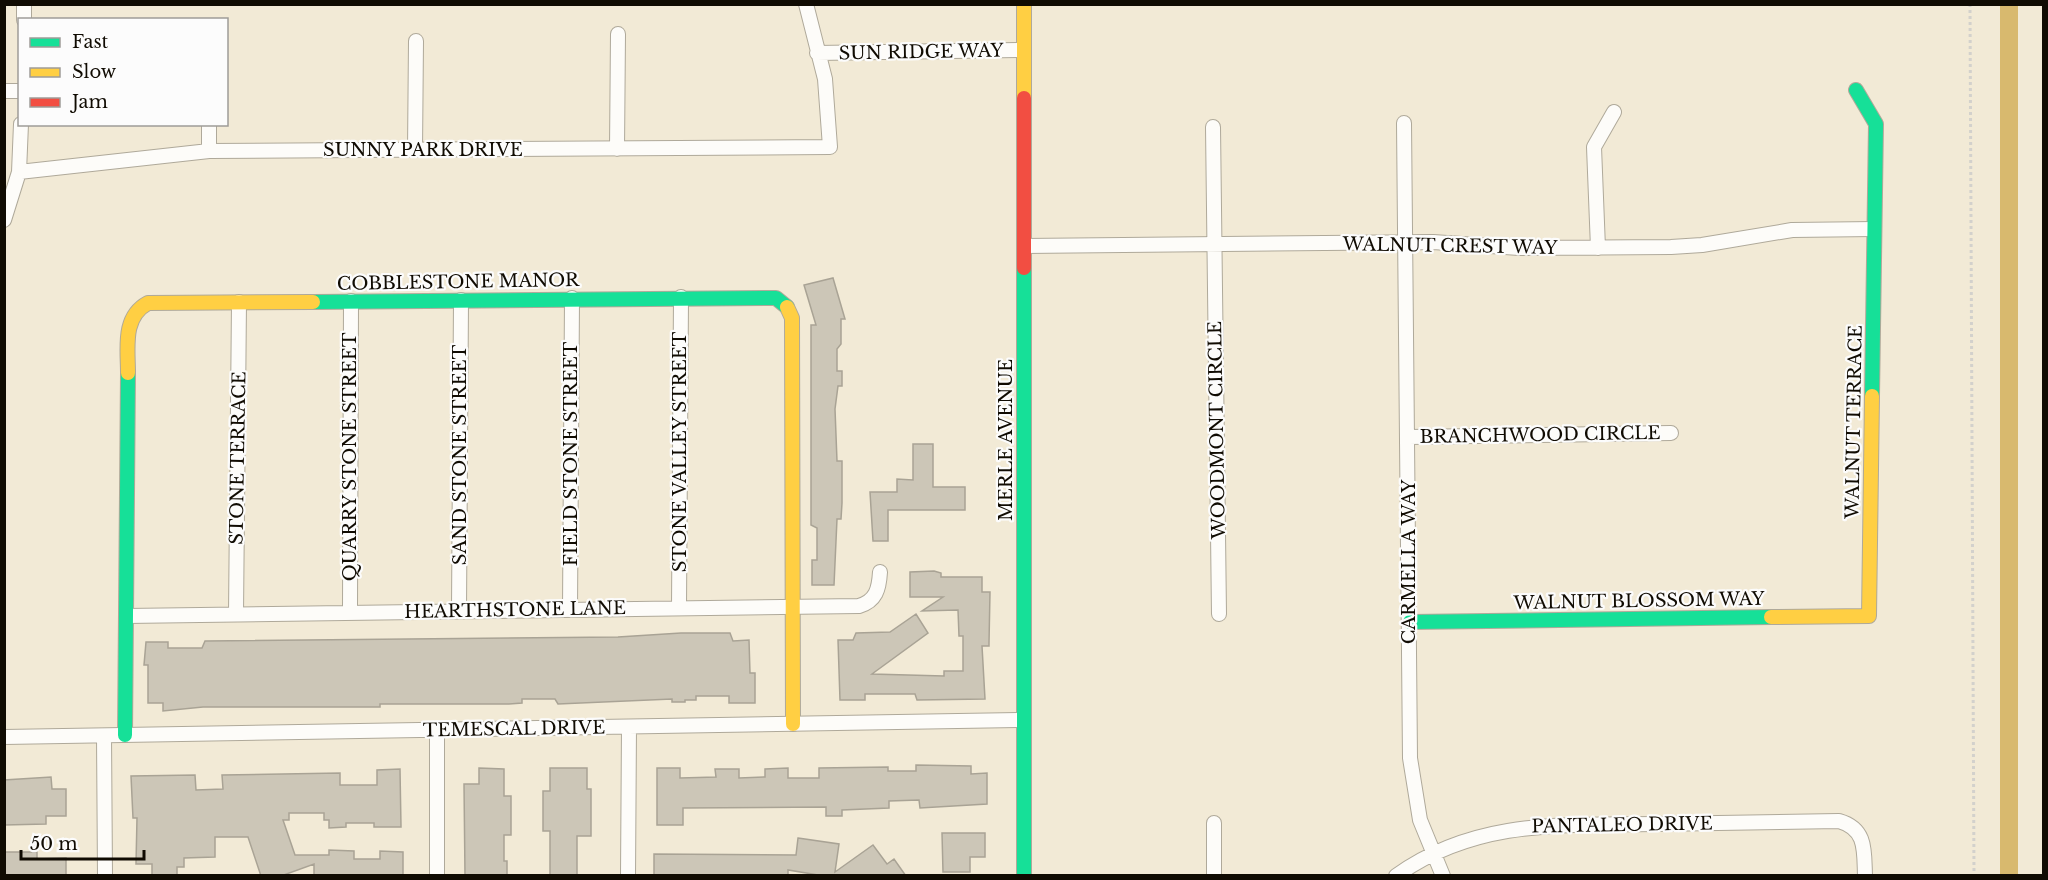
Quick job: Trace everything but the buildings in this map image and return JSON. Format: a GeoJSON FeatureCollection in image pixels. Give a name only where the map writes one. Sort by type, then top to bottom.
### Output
{"type":"FeatureCollection","features":[{"type":"Feature","properties":{"kind":"street"},"geometry":{"type":"LineString","coordinates":[[806,4],[818,53]]}},
{"type":"Feature","properties":{"kind":"street","name":"MERLE AVENUE"},"geometry":{"type":"LineString","coordinates":[[1024,4],[1024,876]]}},
{"type":"Feature","properties":{"kind":"street"},"geometry":{"type":"LineString","coordinates":[[617,149],[618,34]]}},
{"type":"Feature","properties":{"kind":"street"},"geometry":{"type":"LineString","coordinates":[[415,150],[416,41]]}},
{"type":"Feature","properties":{"kind":"street","name":"SUN RIDGE WAY"},"geometry":{"type":"LineString","coordinates":[[818,53],[1024,50]]}},
{"type":"Feature","properties":{"kind":"street","name":"SUNNY PARK DRIVE"},"geometry":{"type":"LineString","coordinates":[[19,172],[136,157],[209,151],[830,147],[825,79],[818,53]]}},
{"type":"Feature","properties":{"kind":"street","name":"WALNUT TERRACE"},"geometry":{"type":"LineString","coordinates":[[1856,90],[1876,124],[1869,616]]}},
{"type":"Feature","properties":{"kind":"street"},"geometry":{"type":"LineString","coordinates":[[1598,248],[1594,147],[1614,112]]}},
{"type":"Feature","properties":{"kind":"street","name":"CARMELLA WAY"},"geometry":{"type":"LineString","coordinates":[[1404,123],[1412,776],[1420,819],[1443,876]]}},
{"type":"Feature","properties":{"kind":"street"},"geometry":{"type":"LineString","coordinates":[[4,220],[19,172],[21,126]]}},
{"type":"Feature","properties":{"kind":"street"},"geometry":{"type":"LineString","coordinates":[[209,126],[209,151]]}},
{"type":"Feature","properties":{"kind":"street","name":"WOODMONT CIRCLE"},"geometry":{"type":"LineString","coordinates":[[1213,127],[1219,614]]}},
{"type":"Feature","properties":{"kind":"street","name":"WALNUT CREST WAY"},"geometry":{"type":"LineString","coordinates":[[1024,246],[1407,242],[1598,248],[1702,245],[1792,230],[1874,229]]}},
{"type":"Feature","properties":{"kind":"street","name":"COBBLESTONE MANOR"},"geometry":{"type":"LineString","coordinates":[[125,735],[129,320],[135,310],[148,303],[769,296],[784,303],[792,318],[793,724]]}},
{"type":"Feature","properties":{"kind":"street","name":"STONE VALLEY STREET"},"geometry":{"type":"LineString","coordinates":[[679,608],[681,297]]}},
{"type":"Feature","properties":{"kind":"street","name":"FIELD STONE STREET"},"geometry":{"type":"LineString","coordinates":[[570,610],[572,298]]}},
{"type":"Feature","properties":{"kind":"street","name":"SAND STONE STREET"},"geometry":{"type":"LineString","coordinates":[[459,611],[461,300]]}},
{"type":"Feature","properties":{"kind":"street","name":"QUARRY STONE STREET"},"geometry":{"type":"LineString","coordinates":[[350,612],[351,301]]}},
{"type":"Feature","properties":{"kind":"street","name":"STONE TERRACE"},"geometry":{"type":"LineString","coordinates":[[236,614],[239,302]]}},
{"type":"Feature","properties":{"kind":"street","name":"BRANCHWOOD CIRCLE"},"geometry":{"type":"LineString","coordinates":[[1408,437],[1671,433]]}},
{"type":"Feature","properties":{"kind":"street","name":"HEARTHSTONE LANE"},"geometry":{"type":"LineString","coordinates":[[126,616],[793,607],[866,604],[875,597],[879,587],[880,572]]}},
{"type":"Feature","properties":{"kind":"street","name":"WALNUT BLOSSOM WAY"},"geometry":{"type":"LineString","coordinates":[[1410,622],[1869,616]]}},
{"type":"Feature","properties":{"kind":"street","name":"TEMESCAL DRIVE"},"geometry":{"type":"LineString","coordinates":[[4,737],[1024,720]]}},
{"type":"Feature","properties":{"kind":"street"},"geometry":{"type":"LineString","coordinates":[[628,876],[629,727]]}},
{"type":"Feature","properties":{"kind":"street"},"geometry":{"type":"LineString","coordinates":[[436,876],[437,730]]}},
{"type":"Feature","properties":{"kind":"street"},"geometry":{"type":"LineString","coordinates":[[104,736],[105,876]]}},
{"type":"Feature","properties":{"kind":"street","name":"PANTALEO DRIVE"},"geometry":{"type":"LineString","coordinates":[[1396,876],[1433,854],[1490,833],[1552,825],[1839,821],[1856,829],[1864,846],[1864,876]]}},
{"type":"Feature","properties":{"kind":"street"},"geometry":{"type":"LineString","coordinates":[[1214,823],[1214,876]]}},
{"type":"Feature","properties":{"kind":"path"},"geometry":{"type":"LineString","coordinates":[[1970,4],[1974,876]]}},
{"type":"Feature","properties":{"kind":"waterway"},"geometry":{"type":"LineString","coordinates":[[2009,4],[2009,876]]}},
{"type":"Feature","properties":{"kind":"traffic: fast"},"geometry":{"type":"LineString","coordinates":[[1856,90],[1876,124],[1872,396]]}},
{"type":"Feature","properties":{"kind":"traffic: fast"},"geometry":{"type":"LineString","coordinates":[[1024,268],[1024,876]]}},
{"type":"Feature","properties":{"kind":"traffic: fast"},"geometry":{"type":"LineString","coordinates":[[313,302],[776,298],[787,307]]}},
{"type":"Feature","properties":{"kind":"traffic: fast"},"geometry":{"type":"LineString","coordinates":[[125,735],[128,373]]}},
{"type":"Feature","properties":{"kind":"traffic: fast"},"geometry":{"type":"LineString","coordinates":[[1410,622],[1771,617]]}},
{"type":"Feature","properties":{"kind":"traffic: slow"},"geometry":{"type":"LineString","coordinates":[[1024,4],[1024,98]]}},
{"type":"Feature","properties":{"kind":"traffic: slow"},"geometry":{"type":"LineString","coordinates":[[128,373],[127,344],[130,325],[134,316],[148,303],[313,302]]}},
{"type":"Feature","properties":{"kind":"traffic: slow"},"geometry":{"type":"LineString","coordinates":[[787,307],[792,318],[793,724]]}},
{"type":"Feature","properties":{"kind":"traffic: slow"},"geometry":{"type":"LineString","coordinates":[[1771,617],[1869,616],[1872,396]]}},
{"type":"Feature","properties":{"kind":"traffic: jam"},"geometry":{"type":"LineString","coordinates":[[1024,98],[1024,268]]}}]}
